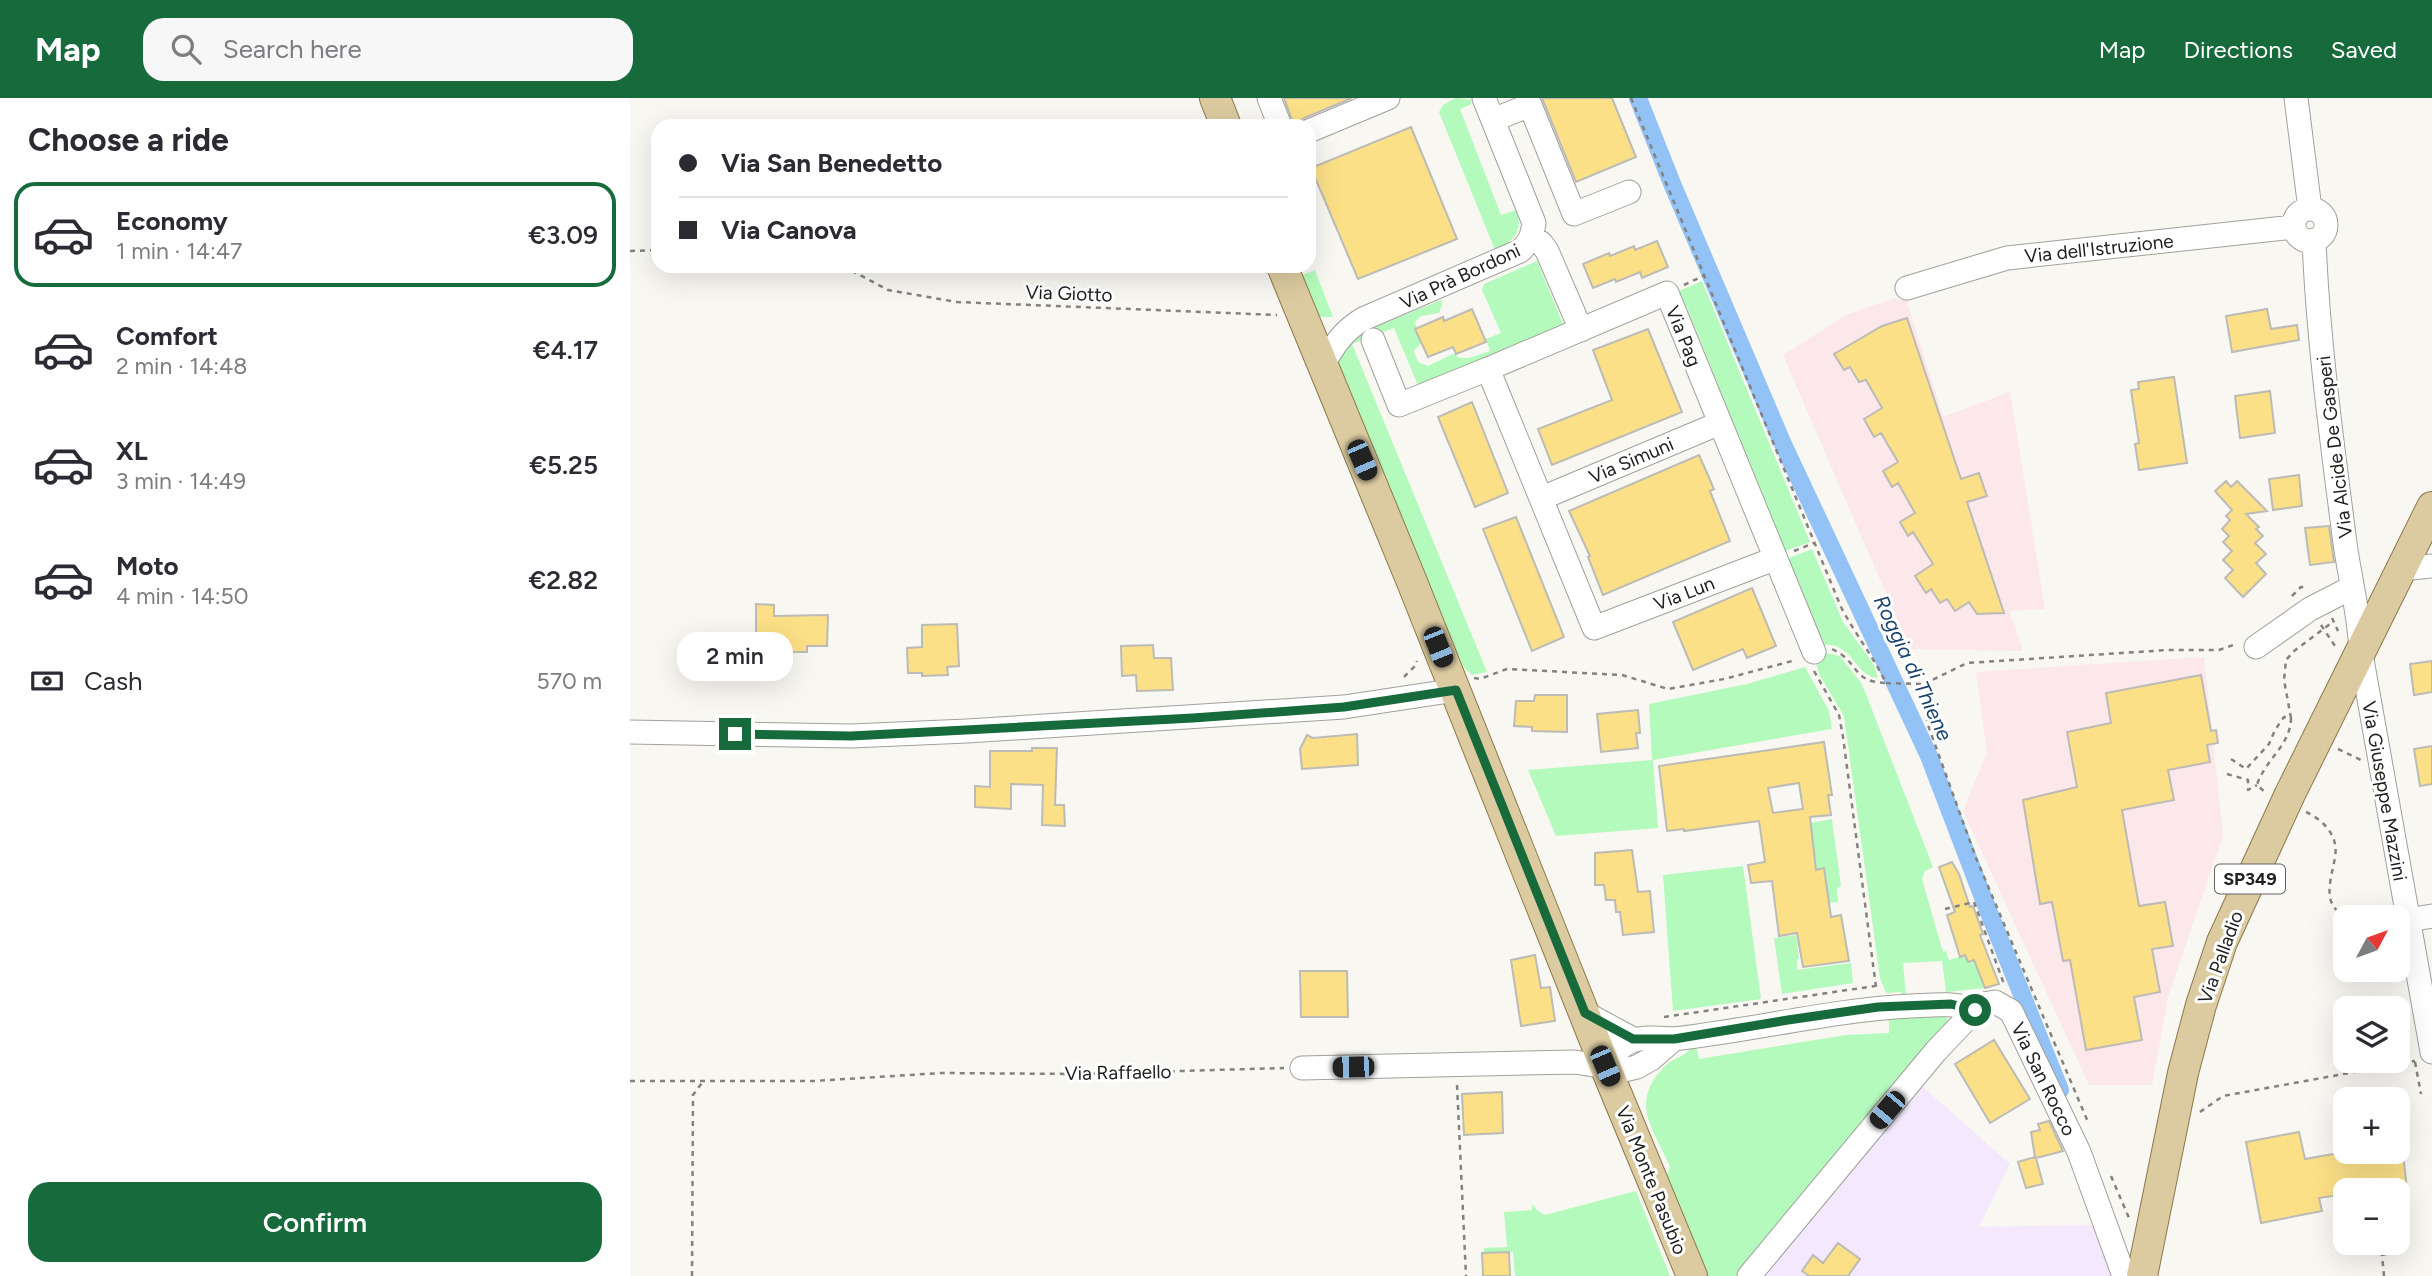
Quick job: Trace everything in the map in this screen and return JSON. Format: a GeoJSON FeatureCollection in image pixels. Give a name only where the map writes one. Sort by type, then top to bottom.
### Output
{"type":"FeatureCollection","features":[{"type":"Feature","properties":{"kind":"main road"},"geometry":{"type":"LineString","coordinates":[[1215,98],[1223,119]]}},
{"type":"Feature","properties":{"kind":"main road","name":"Via Monte Pasubio"},"geometry":{"type":"LineString","coordinates":[[1285,273],[1322,367],[1463,684],[1605,1066],[1692,1276]]}},
{"type":"Feature","properties":{"kind":"main road","name":"Via Palladio"},"geometry":{"type":"LineString","coordinates":[[2142,1276],[2183,1073],[2201,1005],[2222,942],[2290,794],[2351,649],[2401,569],[2432,507]]}},
{"type":"Feature","properties":{"kind":"street"},"geometry":{"type":"LineString","coordinates":[[1269,98],[1277,119]]}},
{"type":"Feature","properties":{"kind":"street"},"geometry":{"type":"LineString","coordinates":[[1316,128],[1388,98]]}},
{"type":"Feature","properties":{"kind":"street","name":"Via Prà Bordoni"},"geometry":{"type":"LineString","coordinates":[[1322,367],[1335,342],[1363,319],[1520,251],[1532,237],[1534,223],[1484,98]]}},
{"type":"Feature","properties":{"kind":"street","name":"Via Alcide De Gasperi"},"geometry":{"type":"LineString","coordinates":[[2296,98],[2310,209],[2321,214],[2326,225],[2322,235],[2314,240],[2316,289],[2329,419],[2351,588],[2360,631],[2351,649]]}},
{"type":"Feature","properties":{"kind":"street"},"geometry":{"type":"LineString","coordinates":[[1493,120],[1528,101],[1574,214],[1629,192]]}},
{"type":"Feature","properties":{"kind":"street"},"geometry":{"type":"LineString","coordinates":[[2310,209],[2298,214],[2294,227],[2301,238],[2314,240]]}},
{"type":"Feature","properties":{"kind":"street","name":"Via dell'Istruzione"},"geometry":{"type":"LineString","coordinates":[[1907,288],[2007,258],[2294,227]]}},
{"type":"Feature","properties":{"kind":"street"},"geometry":{"type":"LineString","coordinates":[[1532,237],[1547,251],[1581,330]]}},
{"type":"Feature","properties":{"kind":"street","name":"Via Pag"},"geometry":{"type":"LineString","coordinates":[[1373,340],[1399,405],[1667,293],[1814,652]]}},
{"type":"Feature","properties":{"kind":"street","name":"Via Prà Bordoni"},"geometry":{"type":"LineString","coordinates":[[1301,316],[1321,323],[1363,319]]}},
{"type":"Feature","properties":{"kind":"street"},"geometry":{"type":"LineString","coordinates":[[1489,369],[1542,498]]}},
{"type":"Feature","properties":{"kind":"street","name":"Via Simuni"},"geometry":{"type":"LineString","coordinates":[[1542,498],[1720,423]]}},
{"type":"Feature","properties":{"kind":"street","name":"Via Lun"},"geometry":{"type":"LineString","coordinates":[[1542,498],[1594,628],[1774,559]]}},
{"type":"Feature","properties":{"kind":"street"},"geometry":{"type":"LineString","coordinates":[[2401,569],[2432,566]]}},
{"type":"Feature","properties":{"kind":"street"},"geometry":{"type":"LineString","coordinates":[[2246,645],[2328,612],[2351,588]]}},
{"type":"Feature","properties":{"kind":"street","name":"Via Giuseppe Mazzini"},"geometry":{"type":"LineString","coordinates":[[2351,649],[2405,905]]}},
{"type":"Feature","properties":{"kind":"street"},"geometry":{"type":"LineString","coordinates":[[630,732],[851,736],[967,731],[1344,707],[1463,684]]}},
{"type":"Feature","properties":{"kind":"street"},"geometry":{"type":"LineString","coordinates":[[2410,920],[2432,916]]}},
{"type":"Feature","properties":{"kind":"street","name":"Via Giuseppe Mazzini"},"geometry":{"type":"LineString","coordinates":[[2410,931],[2432,1052]]}},
{"type":"Feature","properties":{"kind":"street","name":"Via San Rocco"},"geometry":{"type":"LineString","coordinates":[[1633,1039],[1680,1039],[1878,1007],[1951,1004],[1975,1010],[1989,1002],[2004,1005],[2011,1011],[2079,1152],[2124,1276]]}},
{"type":"Feature","properties":{"kind":"street"},"geometry":{"type":"LineString","coordinates":[[1758,1273],[1936,1051],[1975,1010]]}},
{"type":"Feature","properties":{"kind":"street"},"geometry":{"type":"LineString","coordinates":[[1585,1013],[1633,1039],[1613,1054],[1605,1066]]}},
{"type":"Feature","properties":{"kind":"street"},"geometry":{"type":"LineString","coordinates":[[1302,1068],[1575,1062],[1624,1070],[1637,1067],[1680,1039]]}},
{"type":"Feature","properties":{"kind":"street"},"geometry":{"type":"LineString","coordinates":[[1626,1114],[1629,1093],[1648,1060]]}},
{"type":"Feature","properties":{"kind":"path"},"geometry":{"type":"LineString","coordinates":[[1631,98],[1841,607],[1856,636],[1874,658],[1886,683]]}},
{"type":"Feature","properties":{"kind":"path"},"geometry":{"type":"LineString","coordinates":[[630,251],[651,250]]}},
{"type":"Feature","properties":{"kind":"path","name":"Via Giotto"},"geometry":{"type":"LineString","coordinates":[[857,273],[888,289],[957,302],[1301,316]]}},
{"type":"Feature","properties":{"kind":"path"},"geometry":{"type":"LineString","coordinates":[[2288,601],[2301,587],[2313,589],[2338,632]]}},
{"type":"Feature","properties":{"kind":"path"},"geometry":{"type":"LineString","coordinates":[[2258,785],[2260,775],[2286,738],[2291,719],[2284,680],[2286,660],[2323,628],[2328,612]]}},
{"type":"Feature","properties":{"kind":"path"},"geometry":{"type":"LineString","coordinates":[[2323,628],[2342,655],[2351,649]]}},
{"type":"Feature","properties":{"kind":"path"},"geometry":{"type":"LineString","coordinates":[[1463,684],[1507,668],[1622,675],[1668,689],[1764,670],[1814,652],[1831,649],[1844,655],[1862,679],[1874,683],[1924,684],[1966,663],[2168,650],[2219,650],[2246,645]]}},
{"type":"Feature","properties":{"kind":"path"},"geometry":{"type":"LineString","coordinates":[[1680,1039],[1683,1013],[1875,986],[1843,737],[1839,716],[1809,659],[1814,652]]}},
{"type":"Feature","properties":{"kind":"path"},"geometry":{"type":"LineString","coordinates":[[1400,680],[1416,665],[1418,658]]}},
{"type":"Feature","properties":{"kind":"path"},"geometry":{"type":"LineString","coordinates":[[1924,684],[1928,725],[1976,858],[2090,1126]]}},
{"type":"Feature","properties":{"kind":"path"},"geometry":{"type":"LineString","coordinates":[[2231,759],[2246,769],[2269,744],[2284,717],[2291,719]]}},
{"type":"Feature","properties":{"kind":"path"},"geometry":{"type":"LineString","coordinates":[[2227,774],[2248,780],[2248,790],[2258,785]]}},
{"type":"Feature","properties":{"kind":"path"},"geometry":{"type":"LineString","coordinates":[[2258,785],[2265,792]]}},
{"type":"Feature","properties":{"kind":"path"},"geometry":{"type":"LineString","coordinates":[[2303,810],[2324,824],[2336,845],[2329,882],[2331,900],[2335,905]]}},
{"type":"Feature","properties":{"kind":"path"},"geometry":{"type":"LineString","coordinates":[[1945,909],[1974,902],[2004,979],[2004,1005]]}},
{"type":"Feature","properties":{"kind":"path"},"geometry":{"type":"LineString","coordinates":[[2198,1114],[2223,1096],[2415,1062],[2420,1094]]}},
{"type":"Feature","properties":{"kind":"path"},"geometry":{"type":"LineString","coordinates":[[1456,1064],[1466,1276]]}},
{"type":"Feature","properties":{"kind":"path","name":"Via Raffaello"},"geometry":{"type":"LineString","coordinates":[[630,1081],[814,1080],[941,1073],[1078,1074],[1302,1068]]}},
{"type":"Feature","properties":{"kind":"path"},"geometry":{"type":"LineString","coordinates":[[692,1276],[693,1096],[704,1080]]}},
{"type":"Feature","properties":{"kind":"path"},"geometry":{"type":"LineString","coordinates":[[2106,1165],[2133,1225],[2151,1232]]}},
{"type":"Feature","properties":{"kind":"path"},"geometry":{"type":"LineString","coordinates":[[2382,1255],[2384,1276]]}},
{"type":"Feature","properties":{"kind":"shaded area"},"geometry":{"type":"Polygon","coordinates":[[[1896,298],[1898,301],[1906,298],[1943,417],[2010,392],[2045,609],[2009,611],[2023,651],[1910,649],[1783,355],[1848,314],[1896,298]]]}},
{"type":"Feature","properties":{"kind":"shaded area"},"geometry":{"type":"Polygon","coordinates":[[[2204,657],[2223,835],[2168,997],[2152,1085],[2089,1085],[1963,811],[1987,752],[1976,672],[2204,657]]]}},
{"type":"Feature","properties":{"kind":"shaded area"},"geometry":{"type":"Polygon","coordinates":[[[1915,1080],[2010,1164],[1979,1227],[2098,1225],[2117,1276],[1765,1276],[1915,1080]]]}},
{"type":"Feature","properties":{"kind":"green space"},"geometry":{"type":"Polygon","coordinates":[[[1456,98],[1472,100],[1470,105],[1460,109],[1501,215],[1516,210],[1518,217],[1516,234],[1495,250],[1439,112],[1443,105],[1456,98]]]}},
{"type":"Feature","properties":{"kind":"green space"},"geometry":{"type":"Polygon","coordinates":[[[1537,261],[1565,329],[1419,388],[1394,328],[1352,344],[1487,672],[1472,675],[1464,668],[1334,362],[1350,337],[1441,300],[1439,313],[1421,316],[1415,322],[1421,343],[1414,351],[1418,362],[1428,366],[1453,354],[1458,358],[1469,358],[1490,351],[1486,339],[1501,333],[1482,290],[1484,284],[1537,261]]]}},
{"type":"Feature","properties":{"kind":"green space"},"geometry":{"type":"Polygon","coordinates":[[[1316,273],[1333,317],[1320,317],[1316,314],[1300,276],[1316,273]]]}},
{"type":"Feature","properties":{"kind":"green space"},"geometry":{"type":"Polygon","coordinates":[[[1702,281],[1810,542],[1780,553],[1758,484],[1687,307],[1680,309],[1674,293],[1702,281]]]}},
{"type":"Feature","properties":{"kind":"green space"},"geometry":{"type":"Polygon","coordinates":[[[1812,549],[1843,622],[1874,665],[1878,678],[1863,671],[1840,648],[1821,645],[1794,572],[1782,561],[1812,549]]]}},
{"type":"Feature","properties":{"kind":"green space"},"geometry":{"type":"Polygon","coordinates":[[[1827,653],[1840,656],[1862,684],[1933,867],[1925,871],[1922,879],[1943,952],[1946,951],[1949,960],[1965,955],[1974,960],[1985,988],[1946,992],[1942,961],[1903,963],[1906,996],[1902,996],[1901,992],[1886,993],[1880,978],[1844,716],[1820,676],[1814,657],[1827,653]]]}},
{"type":"Feature","properties":{"kind":"green space"},"geometry":{"type":"Polygon","coordinates":[[[1805,667],[1829,711],[1832,729],[1653,760],[1658,828],[1556,836],[1528,770],[1652,760],[1649,704],[1747,684],[1805,667]]]}},
{"type":"Feature","properties":{"kind":"green space"},"geometry":{"type":"Polygon","coordinates":[[[1832,819],[1841,886],[1837,888],[1838,902],[1829,903],[1823,868],[1816,870],[1810,823],[1832,819]]]}},
{"type":"Feature","properties":{"kind":"green space"},"geometry":{"type":"Polygon","coordinates":[[[1743,866],[1761,999],[1673,1011],[1663,875],[1743,866]]]}},
{"type":"Feature","properties":{"kind":"green space"},"geometry":{"type":"Polygon","coordinates":[[[1796,935],[1799,959],[1797,970],[1851,963],[1853,983],[1782,994],[1774,938],[1796,935]]]}},
{"type":"Feature","properties":{"kind":"green space"},"geometry":{"type":"Polygon","coordinates":[[[1943,1014],[1948,1024],[1740,1276],[1701,1276],[1666,1177],[1670,1167],[1648,1116],[1648,1092],[1665,1066],[1696,1046],[1699,1059],[1846,1035],[1889,1033],[1889,1016],[1943,1014]]]}},
{"type":"Feature","properties":{"kind":"green space"},"geometry":{"type":"Polygon","coordinates":[[[1636,1191],[1670,1276],[1515,1276],[1513,1252],[1484,1253],[1484,1248],[1507,1247],[1504,1212],[1532,1210],[1532,1204],[1545,1215],[1636,1191]]]}},
{"type":"Feature","properties":{"kind":"building"},"geometry":{"type":"Polygon","coordinates":[[[1284,98],[1352,98],[1303,119],[1292,119],[1284,98]]]}},
{"type":"Feature","properties":{"kind":"building"},"geometry":{"type":"Polygon","coordinates":[[[1542,98],[1612,98],[1636,157],[1576,182],[1542,98]]]}},
{"type":"Feature","properties":{"kind":"building"},"geometry":{"type":"Polygon","coordinates":[[[1411,127],[1457,239],[1358,279],[1316,180],[1316,166],[1411,127]]]}},
{"type":"Feature","properties":{"kind":"building"},"geometry":{"type":"Polygon","coordinates":[[[1657,241],[1668,267],[1642,278],[1640,272],[1593,288],[1583,264],[1609,253],[1610,256],[1634,246],[1635,250],[1657,241]]]}},
{"type":"Feature","properties":{"kind":"building"},"geometry":{"type":"Polygon","coordinates":[[[1472,309],[1486,342],[1456,354],[1453,347],[1428,357],[1415,329],[1472,309]]]}},
{"type":"Feature","properties":{"kind":"building"},"geometry":{"type":"Polygon","coordinates":[[[2267,309],[2271,329],[2297,325],[2299,340],[2232,352],[2226,316],[2267,309]]]}},
{"type":"Feature","properties":{"kind":"building"},"geometry":{"type":"Polygon","coordinates":[[[1907,318],[1961,479],[1979,473],[1987,496],[1967,502],[2004,613],[1977,614],[1969,602],[1955,611],[1947,599],[1940,603],[1931,589],[1926,593],[1915,576],[1933,564],[1913,532],[1908,536],[1900,522],[1915,513],[1898,483],[1892,487],[1883,471],[1898,462],[1881,433],[1874,437],[1864,419],[1882,408],[1866,380],[1859,382],[1850,367],[1844,370],[1834,354],[1882,326],[1907,318]]]}},
{"type":"Feature","properties":{"kind":"building"},"geometry":{"type":"Polygon","coordinates":[[[1648,329],[1682,412],[1552,465],[1538,429],[1612,400],[1593,350],[1648,329]]]}},
{"type":"Feature","properties":{"kind":"building"},"geometry":{"type":"Polygon","coordinates":[[[2174,377],[2187,463],[2139,470],[2135,444],[2139,443],[2131,390],[2139,389],[2138,382],[2174,377]]]}},
{"type":"Feature","properties":{"kind":"building"},"geometry":{"type":"Polygon","coordinates":[[[2270,391],[2275,433],[2240,438],[2235,396],[2270,391]]]}},
{"type":"Feature","properties":{"kind":"building"},"geometry":{"type":"Polygon","coordinates":[[[1472,402],[1508,493],[1475,507],[1438,417],[1472,402]]]}},
{"type":"Feature","properties":{"kind":"building"},"geometry":{"type":"Polygon","coordinates":[[[1699,455],[1714,489],[1710,491],[1730,541],[1603,595],[1588,557],[1590,556],[1569,511],[1699,455]]]}},
{"type":"Feature","properties":{"kind":"building"},"geometry":{"type":"Polygon","coordinates":[[[2299,475],[2302,506],[2273,510],[2269,479],[2299,475]]]}},
{"type":"Feature","properties":{"kind":"building"},"geometry":{"type":"Polygon","coordinates":[[[2226,481],[2231,487],[2237,481],[2267,511],[2246,514],[2259,527],[2256,529],[2263,536],[2255,543],[2266,554],[2256,563],[2266,574],[2243,597],[2225,578],[2233,570],[2223,560],[2232,551],[2223,542],[2229,536],[2222,529],[2230,520],[2226,516],[2232,510],[2215,491],[2226,481]]]}},
{"type":"Feature","properties":{"kind":"building"},"geometry":{"type":"Polygon","coordinates":[[[1516,517],[1564,637],[1532,651],[1483,529],[1516,517]]]}},
{"type":"Feature","properties":{"kind":"building"},"geometry":{"type":"Polygon","coordinates":[[[2329,526],[2334,562],[2310,565],[2305,528],[2329,526]]]}},
{"type":"Feature","properties":{"kind":"building"},"geometry":{"type":"Polygon","coordinates":[[[1752,588],[1776,646],[1747,658],[1743,649],[1693,670],[1673,622],[1752,588]]]}},
{"type":"Feature","properties":{"kind":"building"},"geometry":{"type":"Polygon","coordinates":[[[756,604],[774,605],[774,616],[828,615],[827,646],[807,646],[807,652],[773,652],[774,641],[756,641],[756,604]]]}},
{"type":"Feature","properties":{"kind":"building"},"geometry":{"type":"Polygon","coordinates":[[[957,624],[959,666],[947,667],[948,675],[922,676],[922,673],[908,673],[907,648],[922,647],[922,625],[957,624]]]}},
{"type":"Feature","properties":{"kind":"building"},"geometry":{"type":"Polygon","coordinates":[[[1153,645],[1154,658],[1171,658],[1173,690],[1137,691],[1136,675],[1122,676],[1121,646],[1153,645]]]}},
{"type":"Feature","properties":{"kind":"building"},"geometry":{"type":"Polygon","coordinates":[[[2432,661],[2432,692],[2414,695],[2410,664],[2432,661]]]}},
{"type":"Feature","properties":{"kind":"building"},"geometry":{"type":"Polygon","coordinates":[[[2201,675],[2211,731],[2216,730],[2218,743],[2207,745],[2210,762],[2168,770],[2174,800],[2122,810],[2139,906],[2165,902],[2173,946],[2152,949],[2160,992],[2134,997],[2142,1040],[2086,1050],[2070,960],[2063,961],[2052,902],[2040,904],[2023,800],[2077,787],[2067,732],[2111,723],[2106,693],[2201,675]]]}},
{"type":"Feature","properties":{"kind":"building"},"geometry":{"type":"Polygon","coordinates":[[[1535,695],[1567,695],[1567,732],[1532,731],[1532,727],[1514,726],[1516,701],[1534,701],[1535,695]]]}},
{"type":"Feature","properties":{"kind":"building"},"geometry":{"type":"Polygon","coordinates":[[[1638,710],[1638,748],[1601,752],[1597,714],[1638,710]]]}},
{"type":"Feature","properties":{"kind":"building"},"geometry":{"type":"Polygon","coordinates":[[[1357,734],[1358,765],[1302,769],[1300,749],[1307,735],[1313,738],[1357,734]]]}},
{"type":"Feature","properties":{"kind":"building"},"geometry":{"type":"Polygon","coordinates":[[[1824,742],[1832,795],[1828,795],[1831,815],[1810,817],[1816,870],[1824,868],[1831,917],[1841,915],[1849,961],[1803,967],[1797,933],[1779,936],[1772,881],[1751,883],[1748,865],[1765,862],[1759,821],[1667,831],[1659,766],[1824,742]],[[1799,783],[1768,788],[1773,813],[1803,809],[1799,783]]]}},
{"type":"Feature","properties":{"kind":"building"},"geometry":{"type":"Polygon","coordinates":[[[2432,746],[2432,784],[2420,786],[2414,749],[2432,746]]]}},
{"type":"Feature","properties":{"kind":"building"},"geometry":{"type":"Polygon","coordinates":[[[1032,748],[1057,748],[1055,805],[1064,805],[1065,826],[1042,825],[1043,785],[1011,784],[1011,809],[975,807],[975,786],[990,787],[990,751],[1032,751],[1032,748]]]}},
{"type":"Feature","properties":{"kind":"building"},"geometry":{"type":"Polygon","coordinates":[[[1632,850],[1638,892],[1650,891],[1654,932],[1623,935],[1620,912],[1616,912],[1615,900],[1606,900],[1604,885],[1595,885],[1595,853],[1632,850]]]}},
{"type":"Feature","properties":{"kind":"building"},"geometry":{"type":"Polygon","coordinates":[[[1952,862],[1970,907],[1973,906],[1983,934],[1980,935],[1999,984],[1985,988],[1974,960],[1968,962],[1965,955],[1960,957],[1947,915],[1955,912],[1939,867],[1952,862]]]}},
{"type":"Feature","properties":{"kind":"building"},"geometry":{"type":"Polygon","coordinates":[[[1535,955],[1541,988],[1550,987],[1555,1021],[1521,1026],[1511,960],[1535,955]]]}},
{"type":"Feature","properties":{"kind":"building"},"geometry":{"type":"Polygon","coordinates":[[[1300,971],[1347,971],[1348,1017],[1301,1017],[1300,971]]]}},
{"type":"Feature","properties":{"kind":"building"},"geometry":{"type":"Polygon","coordinates":[[[1994,1040],[2030,1099],[1990,1123],[1955,1064],[1994,1040]]]}},
{"type":"Feature","properties":{"kind":"building"},"geometry":{"type":"Polygon","coordinates":[[[1502,1092],[1503,1133],[1464,1135],[1462,1094],[1502,1092]]]}},
{"type":"Feature","properties":{"kind":"building"},"geometry":{"type":"Polygon","coordinates":[[[2049,1121],[2063,1151],[2036,1158],[2043,1184],[2026,1188],[2018,1162],[2035,1157],[2031,1132],[2040,1130],[2038,1124],[2049,1121]]]}},
{"type":"Feature","properties":{"kind":"building"},"geometry":{"type":"Polygon","coordinates":[[[2299,1132],[2305,1159],[2333,1154],[2333,1164],[2404,1164],[2406,1178],[2333,1178],[2333,1196],[2319,1198],[2322,1211],[2261,1223],[2246,1142],[2299,1132]]]}},
{"type":"Feature","properties":{"kind":"building"},"geometry":{"type":"Polygon","coordinates":[[[1838,1243],[1860,1259],[1848,1276],[1809,1276],[1802,1271],[1813,1255],[1823,1263],[1838,1243]]]}},
{"type":"Feature","properties":{"kind":"building"},"geometry":{"type":"Polygon","coordinates":[[[1509,1252],[1510,1276],[1483,1276],[1482,1253],[1509,1252]]]}},
{"type":"Feature","properties":{"kind":"waterway","name":"Roggia di Thiene"},"geometry":{"type":"LineString","coordinates":[[1638,98],[1782,442],[1929,756],[2060,1090]]}},
{"type":"Feature","properties":{"kind":"route"},"geometry":{"type":"LineString","coordinates":[[735,734],[851,736],[1193,718],[1344,707],[1456,690],[1585,1013],[1599,1023],[1633,1039],[1674,1039],[1878,1007],[1951,1004],[1975,1010]]}}]}
